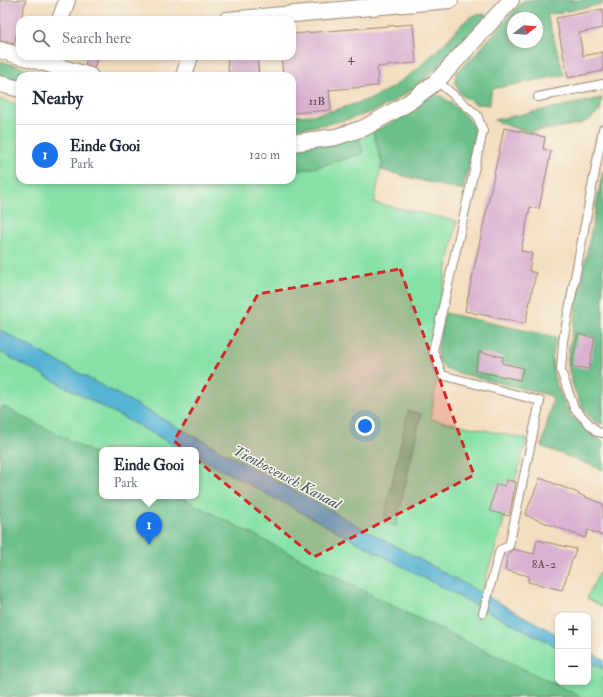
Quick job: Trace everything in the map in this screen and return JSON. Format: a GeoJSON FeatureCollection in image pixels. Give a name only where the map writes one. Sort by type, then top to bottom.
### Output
{"type":"FeatureCollection","features":[{"type":"Feature","properties":{"kind":"street"},"geometry":{"type":"LineString","coordinates":[[61,16],[67,0]]}},
{"type":"Feature","properties":{"kind":"street"},"geometry":{"type":"LineString","coordinates":[[272,16],[450,0]]}},
{"type":"Feature","properties":{"kind":"street"},"geometry":{"type":"LineString","coordinates":[[296,142],[336,137],[364,128],[408,103],[437,81],[512,0]]}},
{"type":"Feature","properties":{"kind":"street"},"geometry":{"type":"LineString","coordinates":[[0,50],[16,55]]}},
{"type":"Feature","properties":{"kind":"street"},"geometry":{"type":"LineString","coordinates":[[33,60],[74,72]]}},
{"type":"Feature","properties":{"kind":"street"},"geometry":{"type":"LineString","coordinates":[[185,72],[189,60]]}},
{"type":"Feature","properties":{"kind":"street"},"geometry":{"type":"LineString","coordinates":[[0,84],[16,88]]}},
{"type":"Feature","properties":{"kind":"lane"},"geometry":{"type":"LineString","coordinates":[[437,81],[477,115],[483,130],[433,351],[442,375],[540,401],[510,546],[500,550],[483,613]]}},
{"type":"Feature","properties":{"kind":"lane"},"geometry":{"type":"LineString","coordinates":[[538,97],[603,84]]}},
{"type":"Feature","properties":{"kind":"lane"},"geometry":{"type":"LineString","coordinates":[[603,129],[563,341],[561,371],[574,408],[597,432],[603,433]]}},
{"type":"Feature","properties":{"kind":"highlighted area"},"geometry":{"type":"Polygon","coordinates":[[[400,269],[474,475],[314,557],[174,441],[258,294],[400,269]]]}},
{"type":"Feature","properties":{"kind":"green space"},"geometry":{"type":"Polygon","coordinates":[[[524,0],[603,0],[603,4],[547,15],[564,75],[492,89],[489,105],[476,104],[461,95],[455,83],[456,73],[474,56],[507,19],[507,48],[543,48],[543,12],[513,12],[524,0]]]}},
{"type":"Feature","properties":{"kind":"green space"},"geometry":{"type":"Polygon","coordinates":[[[482,14],[488,15],[426,78],[402,96],[372,112],[361,116],[327,124],[296,128],[296,116],[313,115],[339,109],[373,98],[394,86],[415,71],[470,17],[482,14]]]}},
{"type":"Feature","properties":{"kind":"green space"},"geometry":{"type":"Polygon","coordinates":[[[0,61],[35,71],[16,72],[16,83],[0,78],[0,61]]]}},
{"type":"Feature","properties":{"kind":"green space"},"geometry":{"type":"Polygon","coordinates":[[[430,94],[441,96],[451,103],[471,122],[474,129],[475,137],[463,191],[381,170],[382,163],[373,131],[396,120],[430,94]]]}},
{"type":"Feature","properties":{"kind":"green space"},"geometry":{"type":"Polygon","coordinates":[[[602,98],[600,111],[589,120],[580,124],[530,132],[517,129],[494,120],[602,98]]]}},
{"type":"Feature","properties":{"kind":"green space"},"geometry":{"type":"Polygon","coordinates":[[[0,99],[16,104],[16,184],[296,184],[296,171],[317,167],[363,153],[358,136],[373,131],[382,163],[374,203],[457,221],[429,352],[437,375],[431,419],[527,439],[481,593],[0,330],[0,99]],[[408,411],[395,526],[421,414],[408,411]]]}},
{"type":"Feature","properties":{"kind":"green space"},"geometry":{"type":"Polygon","coordinates":[[[358,136],[363,152],[358,155],[317,167],[296,171],[296,147],[358,136]]]}},
{"type":"Feature","properties":{"kind":"green space"},"geometry":{"type":"Polygon","coordinates":[[[603,171],[603,424],[593,420],[587,414],[579,400],[572,383],[568,360],[576,308],[603,171]]]}},
{"type":"Feature","properties":{"kind":"green space"},"geometry":{"type":"Polygon","coordinates":[[[445,313],[556,337],[552,359],[554,378],[571,415],[590,433],[603,441],[603,470],[543,447],[542,445],[553,398],[549,395],[451,371],[442,366],[439,361],[438,347],[445,313]]]}},
{"type":"Feature","properties":{"kind":"green space"},"geometry":{"type":"Polygon","coordinates":[[[0,352],[178,447],[99,447],[99,499],[199,499],[199,458],[475,605],[555,645],[555,685],[591,685],[591,663],[603,669],[603,697],[0,697],[0,352]]]}},
{"type":"Feature","properties":{"kind":"green space"},"geometry":{"type":"Polygon","coordinates":[[[0,405],[99,455],[99,499],[184,499],[407,613],[582,697],[0,697],[0,405]]]}},
{"type":"Feature","properties":{"kind":"green space"},"geometry":{"type":"Polygon","coordinates":[[[408,411],[421,414],[396,526],[383,523],[408,411]]]}},
{"type":"Feature","properties":{"kind":"green space"},"geometry":{"type":"Polygon","coordinates":[[[599,573],[603,575],[603,607],[587,598],[599,573]]]}},
{"type":"Feature","properties":{"kind":"water"},"geometry":{"type":"Polygon","coordinates":[[[0,330],[555,633],[555,645],[475,605],[199,458],[199,447],[178,447],[0,352],[0,330]]]}},
{"type":"Feature","properties":{"kind":"water"},"geometry":{"type":"Polygon","coordinates":[[[591,653],[603,659],[603,669],[591,663],[591,653]]]}},
{"type":"Feature","properties":{"kind":"building"},"geometry":{"type":"Polygon","coordinates":[[[0,0],[26,0],[22,16],[16,16],[16,37],[14,44],[0,41],[0,0]]]}},
{"type":"Feature","properties":{"kind":"building"},"geometry":{"type":"Polygon","coordinates":[[[603,9],[603,28],[579,33],[583,56],[603,52],[603,71],[568,78],[556,18],[603,9]]]}},
{"type":"Feature","properties":{"kind":"building"},"geometry":{"type":"Polygon","coordinates":[[[413,24],[416,63],[377,67],[378,86],[329,90],[331,110],[296,113],[296,72],[283,72],[281,60],[296,60],[296,34],[413,24]]]}},
{"type":"Feature","properties":{"kind":"building"},"geometry":{"type":"Polygon","coordinates":[[[86,60],[97,60],[94,68],[85,65],[86,60]]]}},
{"type":"Feature","properties":{"kind":"building"},"geometry":{"type":"Polygon","coordinates":[[[227,60],[257,60],[259,72],[229,72],[227,60]]]}},
{"type":"Feature","properties":{"kind":"building"},"geometry":{"type":"Polygon","coordinates":[[[504,128],[545,137],[543,149],[551,151],[539,209],[530,207],[521,251],[532,253],[529,271],[536,273],[525,324],[465,311],[504,128]]]}},
{"type":"Feature","properties":{"kind":"building"},"geometry":{"type":"Polygon","coordinates":[[[578,334],[595,338],[589,369],[571,366],[578,334]]]}},
{"type":"Feature","properties":{"kind":"building"},"geometry":{"type":"Polygon","coordinates":[[[479,352],[503,357],[502,363],[523,368],[520,380],[475,371],[479,352]]]}},
{"type":"Feature","properties":{"kind":"building"},"geometry":{"type":"Polygon","coordinates":[[[540,478],[603,504],[603,536],[588,530],[585,538],[525,515],[540,478]]]}},
{"type":"Feature","properties":{"kind":"building"},"geometry":{"type":"Polygon","coordinates":[[[506,480],[516,482],[509,516],[490,511],[496,484],[505,486],[506,480]]]}},
{"type":"Feature","properties":{"kind":"building"},"geometry":{"type":"Polygon","coordinates":[[[537,540],[576,549],[562,590],[528,582],[529,576],[505,570],[508,554],[510,554],[513,549],[534,554],[537,540]]]}},
{"type":"Feature","properties":{"kind":"place","name":"Einde Gooi"},"geometry":{"type":"Point","coordinates":[149,545]}},
{"type":"Feature","properties":{"kind":"water label","name":"Tienhovensch Kanaal"},"geometry":{"type":"Point","coordinates":[287,477]}}]}
